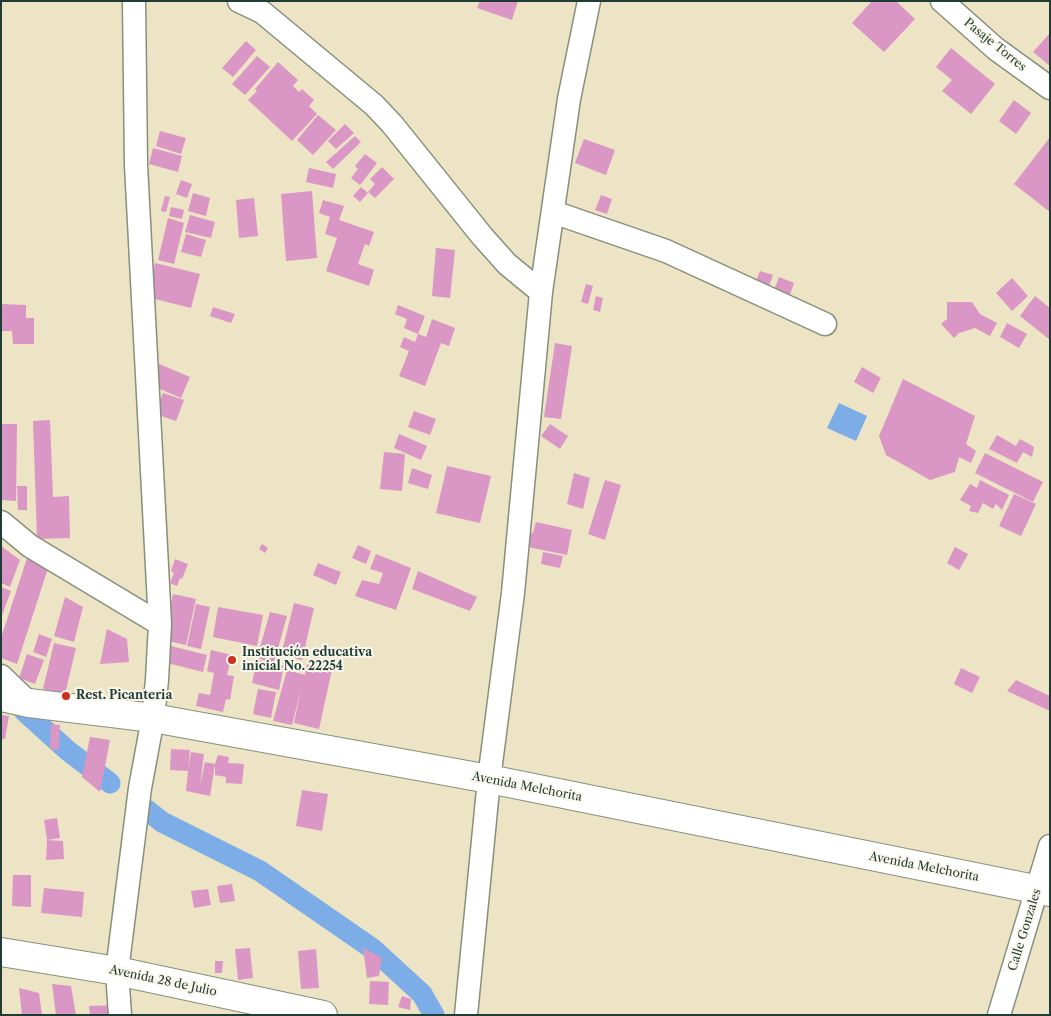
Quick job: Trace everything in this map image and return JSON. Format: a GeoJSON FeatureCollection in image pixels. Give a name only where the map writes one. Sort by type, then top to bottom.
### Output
{"type":"FeatureCollection","features":[{"type":"Feature","properties":{"kind":"main road","name":"Avenida Melchorita"},"geometry":{"type":"LineString","coordinates":[[1,697],[29,703],[154,718],[489,779],[1043,891]]}},
{"type":"Feature","properties":{"kind":"main road","name":"Avenida 28 de Julio"},"geometry":{"type":"LineString","coordinates":[[1,952],[117,970],[323,1015]]}},
{"type":"Feature","properties":{"kind":"street"},"geometry":{"type":"LineString","coordinates":[[120,1015],[117,970],[140,788],[154,718],[158,680],[160,624],[136,165],[134,1]]}},
{"type":"Feature","properties":{"kind":"street"},"geometry":{"type":"LineString","coordinates":[[239,1],[262,12],[374,105],[392,124],[482,236],[507,264],[541,292]]}},
{"type":"Feature","properties":{"kind":"street"},"geometry":{"type":"LineString","coordinates":[[466,1015],[489,779],[513,592],[541,292],[568,99],[588,1]]}},
{"type":"Feature","properties":{"kind":"street","name":"Pasaje Torres"},"geometry":{"type":"LineString","coordinates":[[942,1],[996,49],[1050,88]]}},
{"type":"Feature","properties":{"kind":"street"},"geometry":{"type":"LineString","coordinates":[[552,212],[666,251],[825,324]]}},
{"type":"Feature","properties":{"kind":"street"},"geometry":{"type":"LineString","coordinates":[[1,522],[30,546],[160,624]]}},
{"type":"Feature","properties":{"kind":"street"},"geometry":{"type":"LineString","coordinates":[[1,676],[29,703]]}},
{"type":"Feature","properties":{"kind":"street","name":"Calle Gonzales"},"geometry":{"type":"LineString","coordinates":[[999,1015],[1043,891],[1050,846]]}},
{"type":"Feature","properties":{"kind":"water"},"geometry":{"type":"Polygon","coordinates":[[[839,403],[867,416],[856,441],[827,428],[839,403]]]}},
{"type":"Feature","properties":{"kind":"building"},"geometry":{"type":"Polygon","coordinates":[[[480,1],[518,1],[512,20],[477,8],[480,1]]]}},
{"type":"Feature","properties":{"kind":"building"},"geometry":{"type":"Polygon","coordinates":[[[872,1],[896,1],[915,19],[884,52],[852,23],[872,1]]]}},
{"type":"Feature","properties":{"kind":"building"},"geometry":{"type":"Polygon","coordinates":[[[1050,33],[1050,66],[1033,52],[1050,33]]]}},
{"type":"Feature","properties":{"kind":"building"},"geometry":{"type":"Polygon","coordinates":[[[246,41],[256,50],[233,77],[222,68],[246,41]]]}},
{"type":"Feature","properties":{"kind":"building"},"geometry":{"type":"Polygon","coordinates":[[[951,48],[995,84],[971,114],[942,91],[952,80],[936,67],[951,48]]]}},
{"type":"Feature","properties":{"kind":"building"},"geometry":{"type":"Polygon","coordinates":[[[257,56],[270,67],[245,95],[232,84],[257,56]]]}},
{"type":"Feature","properties":{"kind":"building"},"geometry":{"type":"Polygon","coordinates":[[[278,62],[298,80],[293,86],[299,92],[302,89],[314,100],[309,106],[317,114],[292,141],[248,100],[278,62]]]}},
{"type":"Feature","properties":{"kind":"building"},"geometry":{"type":"Polygon","coordinates":[[[1014,100],[1031,113],[1016,134],[999,121],[1014,100]]]}},
{"type":"Feature","properties":{"kind":"building"},"geometry":{"type":"Polygon","coordinates":[[[318,115],[336,130],[313,155],[297,140],[318,115]]]}},
{"type":"Feature","properties":{"kind":"building"},"geometry":{"type":"Polygon","coordinates":[[[345,124],[354,133],[336,149],[328,141],[345,124]]]}},
{"type":"Feature","properties":{"kind":"building"},"geometry":{"type":"Polygon","coordinates":[[[160,131],[186,138],[181,154],[156,146],[160,131]]]}},
{"type":"Feature","properties":{"kind":"building"},"geometry":{"type":"Polygon","coordinates":[[[355,136],[361,142],[333,169],[326,162],[355,136]]]}},
{"type":"Feature","properties":{"kind":"building"},"geometry":{"type":"Polygon","coordinates":[[[1050,137],[1050,212],[1014,184],[1050,137]]]}},
{"type":"Feature","properties":{"kind":"building"},"geometry":{"type":"Polygon","coordinates":[[[584,139],[615,150],[606,175],[575,163],[584,139]]]}},
{"type":"Feature","properties":{"kind":"building"},"geometry":{"type":"Polygon","coordinates":[[[153,148],[182,156],[178,172],[149,164],[153,148]]]}},
{"type":"Feature","properties":{"kind":"building"},"geometry":{"type":"Polygon","coordinates":[[[365,154],[377,163],[360,185],[351,178],[358,169],[355,166],[365,154]]]}},
{"type":"Feature","properties":{"kind":"building"},"geometry":{"type":"Polygon","coordinates":[[[382,167],[394,179],[375,198],[368,192],[375,184],[370,179],[382,167]]]}},
{"type":"Feature","properties":{"kind":"building"},"geometry":{"type":"Polygon","coordinates":[[[309,168],[336,174],[333,188],[306,182],[309,168]]]}},
{"type":"Feature","properties":{"kind":"building"},"geometry":{"type":"Polygon","coordinates":[[[181,180],[192,184],[187,198],[176,194],[181,180]]]}},
{"type":"Feature","properties":{"kind":"building"},"geometry":{"type":"Polygon","coordinates":[[[361,187],[368,193],[360,202],[353,196],[361,187]]]}},
{"type":"Feature","properties":{"kind":"building"},"geometry":{"type":"Polygon","coordinates":[[[312,191],[317,258],[286,261],[281,194],[312,191]]]}},
{"type":"Feature","properties":{"kind":"building"},"geometry":{"type":"Polygon","coordinates":[[[193,193],[210,198],[206,216],[188,211],[193,193]]]}},
{"type":"Feature","properties":{"kind":"building"},"geometry":{"type":"Polygon","coordinates":[[[601,195],[612,199],[607,214],[595,210],[601,195]]]}},
{"type":"Feature","properties":{"kind":"building"},"geometry":{"type":"Polygon","coordinates":[[[165,196],[170,197],[166,212],[161,211],[165,196]]]}},
{"type":"Feature","properties":{"kind":"building"},"geometry":{"type":"Polygon","coordinates":[[[254,198],[258,236],[239,238],[236,200],[254,198]]]}},
{"type":"Feature","properties":{"kind":"building"},"geometry":{"type":"Polygon","coordinates":[[[323,200],[344,206],[339,220],[374,232],[369,246],[365,244],[358,264],[374,270],[369,286],[326,271],[337,238],[325,234],[330,217],[319,213],[323,200]]]}},
{"type":"Feature","properties":{"kind":"building"},"geometry":{"type":"Polygon","coordinates":[[[171,207],[184,210],[182,219],[169,216],[171,207]]]}},
{"type":"Feature","properties":{"kind":"building"},"geometry":{"type":"Polygon","coordinates":[[[190,215],[215,222],[211,238],[185,232],[190,215]]]}},
{"type":"Feature","properties":{"kind":"building"},"geometry":{"type":"Polygon","coordinates":[[[168,218],[184,223],[174,264],[158,260],[168,218]]]}},
{"type":"Feature","properties":{"kind":"building"},"geometry":{"type":"Polygon","coordinates":[[[186,234],[206,240],[201,257],[181,252],[186,234]]]}},
{"type":"Feature","properties":{"kind":"building"},"geometry":{"type":"Polygon","coordinates":[[[436,248],[455,250],[450,298],[432,296],[436,248]]]}},
{"type":"Feature","properties":{"kind":"building"},"geometry":{"type":"Polygon","coordinates":[[[155,263],[200,274],[191,308],[147,297],[155,263]]]}},
{"type":"Feature","properties":{"kind":"building"},"geometry":{"type":"Polygon","coordinates":[[[760,271],[773,275],[767,291],[754,286],[760,271]]]}},
{"type":"Feature","properties":{"kind":"building"},"geometry":{"type":"Polygon","coordinates":[[[779,277],[794,283],[787,304],[771,298],[779,277]]]}},
{"type":"Feature","properties":{"kind":"building"},"geometry":{"type":"Polygon","coordinates":[[[1012,278],[1028,296],[1012,311],[996,293],[1012,278]]]}},
{"type":"Feature","properties":{"kind":"building"},"geometry":{"type":"Polygon","coordinates":[[[586,284],[593,286],[588,304],[581,302],[586,284]]]}},
{"type":"Feature","properties":{"kind":"building"},"geometry":{"type":"Polygon","coordinates":[[[596,296],[603,298],[600,312],[593,310],[596,296]]]}},
{"type":"Feature","properties":{"kind":"building"},"geometry":{"type":"Polygon","coordinates":[[[1035,296],[1050,308],[1050,340],[1020,316],[1035,296]]]}},
{"type":"Feature","properties":{"kind":"building"},"geometry":{"type":"Polygon","coordinates":[[[947,302],[972,302],[980,314],[997,323],[990,336],[975,328],[959,333],[954,338],[941,324],[947,319],[947,302]]]}},
{"type":"Feature","properties":{"kind":"building"},"geometry":{"type":"Polygon","coordinates":[[[1,304],[26,305],[26,318],[34,318],[34,344],[13,344],[12,331],[1,331],[1,304]]]}},
{"type":"Feature","properties":{"kind":"building"},"geometry":{"type":"Polygon","coordinates":[[[398,305],[425,316],[418,334],[404,328],[407,319],[395,314],[398,305]]]}},
{"type":"Feature","properties":{"kind":"building"},"geometry":{"type":"Polygon","coordinates":[[[213,307],[235,314],[231,323],[210,316],[213,307]]]}},
{"type":"Feature","properties":{"kind":"building"},"geometry":{"type":"Polygon","coordinates":[[[432,319],[455,328],[449,346],[441,343],[425,386],[399,376],[409,351],[400,347],[404,337],[415,342],[418,334],[426,337],[432,319]]]}},
{"type":"Feature","properties":{"kind":"building"},"geometry":{"type":"Polygon","coordinates":[[[1007,323],[1027,334],[1019,348],[1000,337],[1007,323]]]}},
{"type":"Feature","properties":{"kind":"building"},"geometry":{"type":"Polygon","coordinates":[[[555,343],[572,346],[561,419],[544,417],[555,343]]]}},
{"type":"Feature","properties":{"kind":"building"},"geometry":{"type":"Polygon","coordinates":[[[157,363],[190,377],[181,398],[148,384],[157,363]]]}},
{"type":"Feature","properties":{"kind":"building"},"geometry":{"type":"Polygon","coordinates":[[[862,367],[881,378],[873,393],[854,382],[862,367]]]}},
{"type":"Feature","properties":{"kind":"building"},"geometry":{"type":"Polygon","coordinates":[[[903,379],[975,416],[966,444],[976,451],[971,463],[959,457],[955,472],[930,480],[886,455],[879,436],[903,379]]]}},
{"type":"Feature","properties":{"kind":"building"},"geometry":{"type":"Polygon","coordinates":[[[163,393],[184,400],[176,421],[155,414],[163,393]]]}},
{"type":"Feature","properties":{"kind":"building"},"geometry":{"type":"Polygon","coordinates":[[[414,411],[436,419],[430,435],[408,427],[414,411]]]}},
{"type":"Feature","properties":{"kind":"building"},"geometry":{"type":"Polygon","coordinates":[[[50,420],[53,497],[69,496],[70,538],[37,539],[33,421],[50,420]]]}},
{"type":"Feature","properties":{"kind":"building"},"geometry":{"type":"Polygon","coordinates":[[[1,424],[17,424],[16,501],[1,500],[1,424]]]}},
{"type":"Feature","properties":{"kind":"building"},"geometry":{"type":"Polygon","coordinates":[[[550,424],[568,436],[560,449],[541,436],[550,424]]]}},
{"type":"Feature","properties":{"kind":"building"},"geometry":{"type":"Polygon","coordinates":[[[399,434],[427,446],[421,460],[394,448],[399,434]]]}},
{"type":"Feature","properties":{"kind":"building"},"geometry":{"type":"Polygon","coordinates":[[[997,435],[1016,446],[1020,439],[1034,447],[1032,457],[1023,452],[1017,463],[989,449],[997,435]]]}},
{"type":"Feature","properties":{"kind":"building"},"geometry":{"type":"Polygon","coordinates":[[[384,452],[405,454],[402,491],[380,489],[384,452]]]}},
{"type":"Feature","properties":{"kind":"building"},"geometry":{"type":"Polygon","coordinates":[[[985,453],[1043,482],[1033,502],[975,473],[985,453]]]}},
{"type":"Feature","properties":{"kind":"building"},"geometry":{"type":"Polygon","coordinates":[[[447,466],[491,476],[480,523],[436,513],[447,466]]]}},
{"type":"Feature","properties":{"kind":"building"},"geometry":{"type":"Polygon","coordinates":[[[412,468],[432,475],[428,489],[408,483],[412,468]]]}},
{"type":"Feature","properties":{"kind":"building"},"geometry":{"type":"Polygon","coordinates":[[[574,473],[590,478],[583,509],[567,504],[574,473]]]}},
{"type":"Feature","properties":{"kind":"building"},"geometry":{"type":"Polygon","coordinates":[[[605,480],[621,485],[605,540],[588,534],[605,480]]]}},
{"type":"Feature","properties":{"kind":"building"},"geometry":{"type":"Polygon","coordinates":[[[980,480],[1009,495],[1002,510],[996,504],[993,509],[983,503],[978,513],[969,511],[971,506],[960,500],[970,484],[977,488],[980,480]]]}},
{"type":"Feature","properties":{"kind":"building"},"geometry":{"type":"Polygon","coordinates":[[[17,486],[27,486],[27,510],[18,510],[17,486]]]}},
{"type":"Feature","properties":{"kind":"building"},"geometry":{"type":"Polygon","coordinates":[[[1014,494],[1036,504],[1021,536],[999,526],[1014,494]]]}},
{"type":"Feature","properties":{"kind":"building"},"geometry":{"type":"Polygon","coordinates":[[[536,522],[572,530],[567,555],[523,546],[525,532],[533,533],[536,522]]]}},
{"type":"Feature","properties":{"kind":"building"},"geometry":{"type":"Polygon","coordinates":[[[262,544],[268,548],[265,553],[259,549],[262,544]]]}},
{"type":"Feature","properties":{"kind":"building"},"geometry":{"type":"Polygon","coordinates":[[[358,545],[371,551],[366,564],[352,558],[358,545]]]}},
{"type":"Feature","properties":{"kind":"building"},"geometry":{"type":"Polygon","coordinates":[[[1,546],[20,560],[10,587],[1,583],[1,546]]]}},
{"type":"Feature","properties":{"kind":"building"},"geometry":{"type":"Polygon","coordinates":[[[955,547],[968,554],[959,570],[947,563],[955,547]]]}},
{"type":"Feature","properties":{"kind":"building"},"geometry":{"type":"Polygon","coordinates":[[[29,552],[51,559],[17,664],[1,658],[1,638],[29,552]]]}},
{"type":"Feature","properties":{"kind":"building"},"geometry":{"type":"Polygon","coordinates":[[[543,552],[563,556],[560,568],[541,564],[543,552]]]}},
{"type":"Feature","properties":{"kind":"building"},"geometry":{"type":"Polygon","coordinates":[[[376,554],[411,568],[396,610],[355,596],[362,580],[379,584],[383,573],[370,569],[376,554]]]}},
{"type":"Feature","properties":{"kind":"building"},"geometry":{"type":"Polygon","coordinates":[[[175,559],[188,564],[177,586],[170,583],[174,573],[171,571],[175,559]]]}},
{"type":"Feature","properties":{"kind":"building"},"geometry":{"type":"Polygon","coordinates":[[[318,563],[341,572],[336,585],[313,575],[318,563]]]}},
{"type":"Feature","properties":{"kind":"building"},"geometry":{"type":"Polygon","coordinates":[[[418,571],[477,597],[470,611],[412,589],[418,571]]]}},
{"type":"Feature","properties":{"kind":"building"},"geometry":{"type":"Polygon","coordinates":[[[1,587],[11,591],[1,618],[1,587]]]}},
{"type":"Feature","properties":{"kind":"building"},"geometry":{"type":"Polygon","coordinates":[[[173,594],[196,599],[186,645],[164,640],[173,594]]]}},
{"type":"Feature","properties":{"kind":"building"},"geometry":{"type":"Polygon","coordinates":[[[65,597],[83,607],[74,642],[54,636],[65,597]]]}},
{"type":"Feature","properties":{"kind":"building"},"geometry":{"type":"Polygon","coordinates":[[[294,603],[314,608],[302,660],[281,655],[294,603]]]}},
{"type":"Feature","properties":{"kind":"building"},"geometry":{"type":"Polygon","coordinates":[[[196,604],[210,607],[201,649],[187,646],[196,604]]]}},
{"type":"Feature","properties":{"kind":"building"},"geometry":{"type":"Polygon","coordinates":[[[218,607],[263,615],[257,646],[213,637],[218,607]]]}},
{"type":"Feature","properties":{"kind":"building"},"geometry":{"type":"Polygon","coordinates":[[[270,612],[287,616],[274,663],[284,666],[279,690],[252,683],[257,660],[271,662],[257,658],[270,612]]]}},
{"type":"Feature","properties":{"kind":"building"},"geometry":{"type":"Polygon","coordinates":[[[107,629],[127,639],[129,662],[100,664],[107,629]]]}},
{"type":"Feature","properties":{"kind":"building"},"geometry":{"type":"Polygon","coordinates":[[[39,634],[52,639],[46,657],[33,652],[39,634]]]}},
{"type":"Feature","properties":{"kind":"building"},"geometry":{"type":"Polygon","coordinates":[[[54,643],[76,648],[65,694],[43,689],[54,643]]]}},
{"type":"Feature","properties":{"kind":"building"},"geometry":{"type":"Polygon","coordinates":[[[167,645],[207,655],[203,672],[163,662],[167,645]]]}},
{"type":"Feature","properties":{"kind":"building"},"geometry":{"type":"Polygon","coordinates":[[[211,650],[232,655],[227,675],[234,676],[230,700],[226,699],[223,712],[196,706],[199,693],[210,695],[214,673],[207,671],[211,650]]]}},
{"type":"Feature","properties":{"kind":"building"},"geometry":{"type":"Polygon","coordinates":[[[27,654],[44,660],[35,684],[19,678],[27,654]]]}},
{"type":"Feature","properties":{"kind":"building"},"geometry":{"type":"Polygon","coordinates":[[[308,659],[333,665],[319,729],[294,723],[301,689],[292,725],[273,721],[287,670],[305,675],[308,659]]]}},
{"type":"Feature","properties":{"kind":"building"},"geometry":{"type":"Polygon","coordinates":[[[961,668],[980,677],[972,693],[954,684],[961,668]]]}},
{"type":"Feature","properties":{"kind":"building"},"geometry":{"type":"Polygon","coordinates":[[[1016,680],[1050,696],[1050,711],[1007,691],[1016,680]]]}},
{"type":"Feature","properties":{"kind":"building"},"geometry":{"type":"Polygon","coordinates":[[[258,689],[276,692],[271,718],[253,714],[258,689]]]}},
{"type":"Feature","properties":{"kind":"building"},"geometry":{"type":"Polygon","coordinates":[[[1,715],[9,716],[5,739],[1,739],[1,715]]]}},
{"type":"Feature","properties":{"kind":"building"},"geometry":{"type":"Polygon","coordinates":[[[51,724],[60,725],[59,750],[50,749],[51,724]]]}},
{"type":"Feature","properties":{"kind":"building"},"geometry":{"type":"Polygon","coordinates":[[[90,737],[110,740],[100,792],[82,777],[90,737]]]}},
{"type":"Feature","properties":{"kind":"building"},"geometry":{"type":"Polygon","coordinates":[[[171,749],[190,750],[188,769],[191,752],[204,754],[200,786],[205,762],[215,764],[210,796],[186,791],[188,771],[170,770],[171,749]]]}},
{"type":"Feature","properties":{"kind":"building"},"geometry":{"type":"Polygon","coordinates":[[[218,755],[229,757],[228,763],[244,764],[242,784],[226,783],[226,777],[215,775],[215,764],[218,755]]]}},
{"type":"Feature","properties":{"kind":"building"},"geometry":{"type":"Polygon","coordinates":[[[302,790],[328,794],[322,831],[296,826],[302,790]]]}},
{"type":"Feature","properties":{"kind":"building"},"geometry":{"type":"Polygon","coordinates":[[[57,818],[60,838],[47,840],[44,820],[57,818]]]}},
{"type":"Feature","properties":{"kind":"building"},"geometry":{"type":"Polygon","coordinates":[[[47,840],[63,841],[64,859],[46,860],[47,840]]]}},
{"type":"Feature","properties":{"kind":"building"},"geometry":{"type":"Polygon","coordinates":[[[13,875],[31,875],[31,907],[12,906],[13,875]]]}},
{"type":"Feature","properties":{"kind":"building"},"geometry":{"type":"Polygon","coordinates":[[[232,884],[235,901],[220,903],[217,886],[232,884]]]}},
{"type":"Feature","properties":{"kind":"building"},"geometry":{"type":"Polygon","coordinates":[[[44,888],[84,892],[82,917],[41,913],[44,888]]]}},
{"type":"Feature","properties":{"kind":"building"},"geometry":{"type":"Polygon","coordinates":[[[208,889],[211,905],[194,908],[191,891],[208,889]]]}},
{"type":"Feature","properties":{"kind":"building"},"geometry":{"type":"Polygon","coordinates":[[[250,948],[253,978],[238,980],[235,949],[250,948]]]}},
{"type":"Feature","properties":{"kind":"building"},"geometry":{"type":"Polygon","coordinates":[[[363,948],[382,958],[379,976],[367,978],[363,948]]]}},
{"type":"Feature","properties":{"kind":"building"},"geometry":{"type":"Polygon","coordinates":[[[316,949],[319,988],[301,989],[298,951],[316,949]]]}},
{"type":"Feature","properties":{"kind":"building"},"geometry":{"type":"Polygon","coordinates":[[[215,961],[223,961],[222,973],[215,973],[215,961]]]}},
{"type":"Feature","properties":{"kind":"building"},"geometry":{"type":"Polygon","coordinates":[[[370,981],[389,982],[388,1005],[369,1004],[370,981]]]}},
{"type":"Feature","properties":{"kind":"building"},"geometry":{"type":"Polygon","coordinates":[[[52,984],[71,986],[76,1015],[56,1015],[52,984]]]}},
{"type":"Feature","properties":{"kind":"building"},"geometry":{"type":"Polygon","coordinates":[[[19,988],[39,993],[42,1015],[22,1015],[19,988]]]}},
{"type":"Feature","properties":{"kind":"building"},"geometry":{"type":"Polygon","coordinates":[[[402,996],[411,999],[410,1010],[398,1007],[402,996]]]}},
{"type":"Feature","properties":{"kind":"building"},"geometry":{"type":"Polygon","coordinates":[[[116,1005],[116,1015],[90,1015],[89,1006],[116,1005]]]}},
{"type":"Feature","properties":{"kind":"waterway"},"geometry":{"type":"LineString","coordinates":[[24,711],[67,750],[110,783]]}},
{"type":"Feature","properties":{"kind":"waterway"},"geometry":{"type":"LineString","coordinates":[[147,810],[162,822],[260,871],[373,949],[422,994],[434,1015]]}},
{"type":"Feature","properties":{"kind":"place","name":"Institución educativa inicial No. 22254"},"geometry":{"type":"Point","coordinates":[232,660]}},
{"type":"Feature","properties":{"kind":"place","name":"Rest. Picanteria"},"geometry":{"type":"Point","coordinates":[66,696]}}]}
